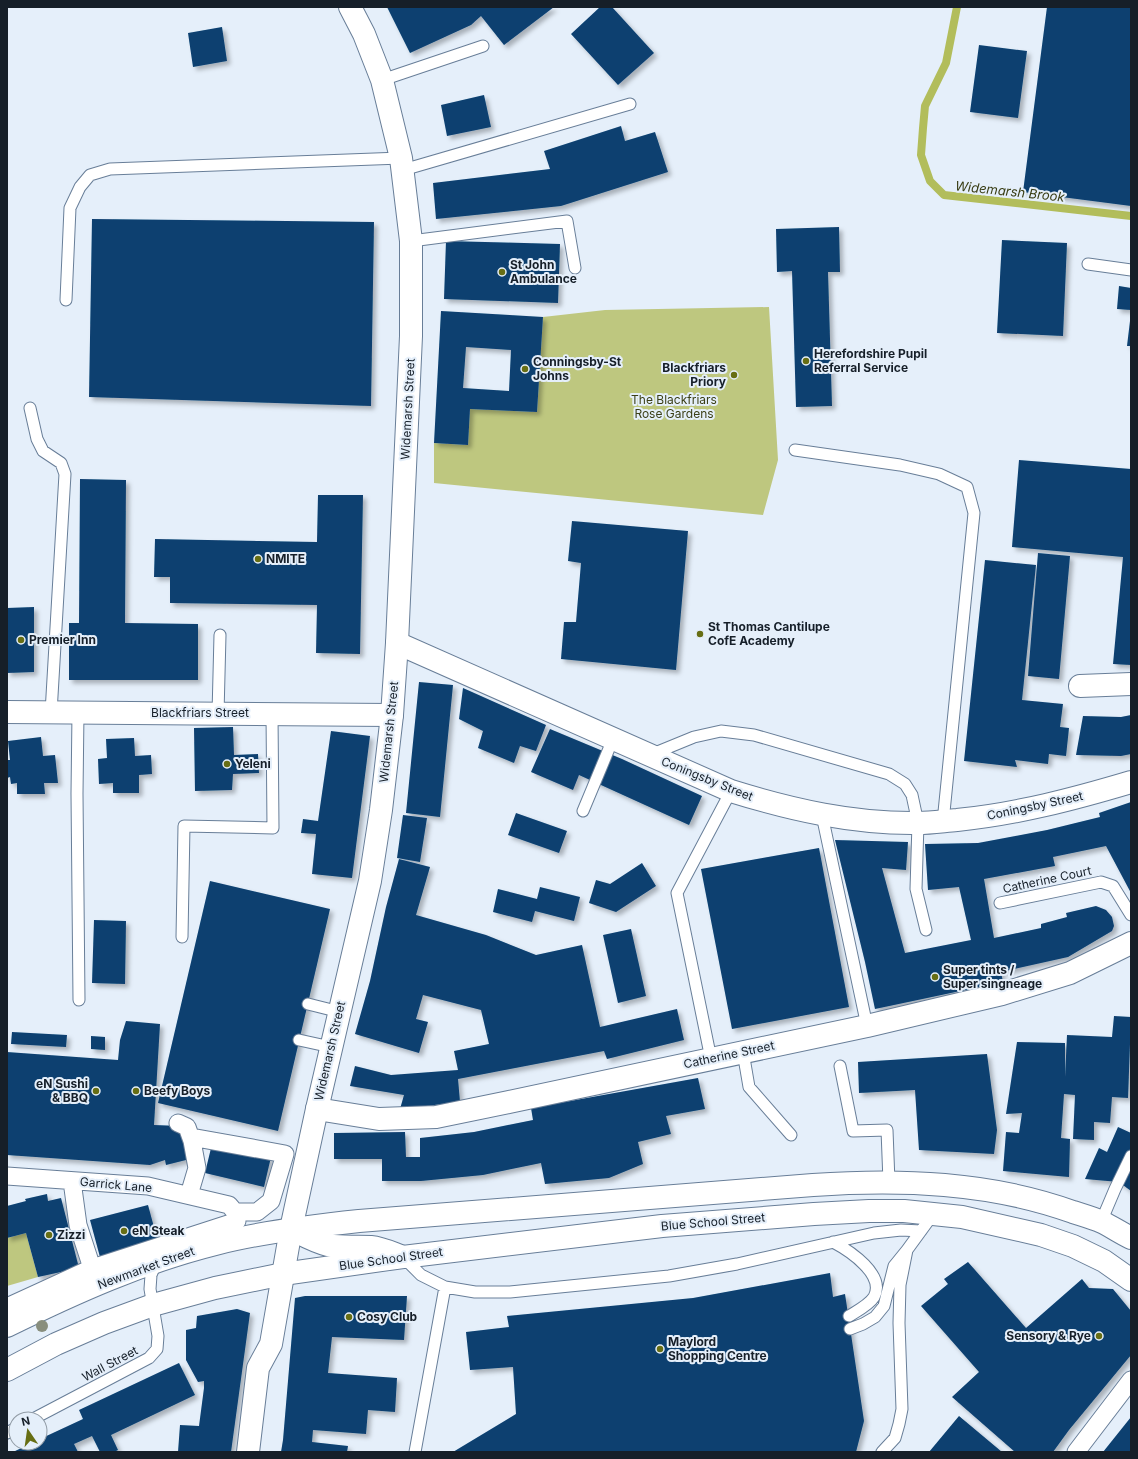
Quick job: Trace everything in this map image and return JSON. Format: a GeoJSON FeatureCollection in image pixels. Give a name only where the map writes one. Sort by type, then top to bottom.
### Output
{"type":"FeatureCollection","features":[{"type":"Feature","properties":{"kind":"main road","name":"Widemarsh Street"},"geometry":{"type":"LineString","coordinates":[[248,1452],[258,1368],[271,1344],[291,1229],[331,1047],[370,881],[381,810],[392,715],[412,336],[411,241],[402,164],[382,80],[364,34],[350,7]]}},
{"type":"Feature","properties":{"kind":"main road","name":"Coningsby Street"},"geometry":{"type":"LineString","coordinates":[[397,643],[731,791],[774,804],[822,815],[870,821],[918,824],[943,822],[992,816],[1075,798],[1131,782]]}},
{"type":"Feature","properties":{"kind":"main road"},"geometry":{"type":"LineString","coordinates":[[1080,686],[1131,684]]}},
{"type":"Feature","properties":{"kind":"main road","name":"Blackfriars Street"},"geometry":{"type":"LineString","coordinates":[[7,712],[392,715]]}},
{"type":"Feature","properties":{"kind":"main road","name":"Catherine Street"},"geometry":{"type":"LineString","coordinates":[[317,1109],[379,1119],[436,1117],[867,1026],[1002,994],[1070,973],[1131,943]]}},
{"type":"Feature","properties":{"kind":"main road"},"geometry":{"type":"LineString","coordinates":[[291,1229],[359,1221],[849,1182],[889,1182],[942,1184],[993,1191],[1048,1203],[1101,1222],[1131,1238]]}},
{"type":"Feature","properties":{"kind":"main road","name":"Blue School Street"},"geometry":{"type":"LineString","coordinates":[[283,1274],[403,1257],[670,1226],[814,1214],[904,1211],[962,1217],[1041,1235],[1073,1246],[1104,1261],[1131,1280]]}},
{"type":"Feature","properties":{"kind":"main road"},"geometry":{"type":"LineString","coordinates":[[291,1229],[318,1242],[328,1245],[341,1247],[382,1248],[403,1257]]}},
{"type":"Feature","properties":{"kind":"main road","name":"Newmarket Street"},"geometry":{"type":"LineString","coordinates":[[7,1326],[75,1294],[156,1262],[214,1244],[291,1229]]}},
{"type":"Feature","properties":{"kind":"main road"},"geometry":{"type":"LineString","coordinates":[[7,1370],[56,1344],[104,1323],[153,1305],[215,1288],[283,1274]]}},
{"type":"Feature","properties":{"kind":"street"},"geometry":{"type":"LineString","coordinates":[[178,1123],[187,1127],[191,1137],[197,1168],[189,1195]]}},
{"type":"Feature","properties":{"kind":"street"},"geometry":{"type":"LineString","coordinates":[[7,1307],[92,1268],[236,1217],[257,1212],[271,1201],[285,1154],[191,1137]]}},
{"type":"Feature","properties":{"kind":"street","name":"Garrick Lane"},"geometry":{"type":"LineString","coordinates":[[7,1176],[148,1186],[229,1205],[236,1217]]}},
{"type":"Feature","properties":{"kind":"street"},"geometry":{"type":"LineString","coordinates":[[72,1181],[78,1225],[92,1268]]}},
{"type":"Feature","properties":{"kind":"street"},"geometry":{"type":"LineString","coordinates":[[1076,1452],[1131,1380]]}},
{"type":"Feature","properties":{"kind":"lane"},"geometry":{"type":"LineString","coordinates":[[382,80],[483,46]]}},
{"type":"Feature","properties":{"kind":"lane"},"geometry":{"type":"LineString","coordinates":[[66,300],[70,208],[80,187],[90,175],[110,169],[402,164],[630,104]]}},
{"type":"Feature","properties":{"kind":"lane"},"geometry":{"type":"LineString","coordinates":[[411,241],[567,221],[575,268]]}},
{"type":"Feature","properties":{"kind":"lane"},"geometry":{"type":"LineString","coordinates":[[1088,264],[1131,270]]}},
{"type":"Feature","properties":{"kind":"lane"},"geometry":{"type":"LineString","coordinates":[[30,408],[37,439],[43,451],[61,463],[65,474],[51,713]]}},
{"type":"Feature","properties":{"kind":"lane"},"geometry":{"type":"LineString","coordinates":[[795,450],[900,465],[938,474],[967,487],[974,513],[943,822]]}},
{"type":"Feature","properties":{"kind":"lane"},"geometry":{"type":"LineString","coordinates":[[218,714],[220,635]]}},
{"type":"Feature","properties":{"kind":"lane"},"geometry":{"type":"LineString","coordinates":[[78,713],[76,794],[79,1000]]}},
{"type":"Feature","properties":{"kind":"lane"},"geometry":{"type":"LineString","coordinates":[[182,937],[184,826],[273,828],[272,714]]}},
{"type":"Feature","properties":{"kind":"lane"},"geometry":{"type":"LineString","coordinates":[[650,755],[694,737],[721,731],[754,735],[889,774],[905,784],[912,795],[918,824],[916,889],[926,930]]}},
{"type":"Feature","properties":{"kind":"lane"},"geometry":{"type":"LineString","coordinates":[[583,811],[613,739]]}},
{"type":"Feature","properties":{"kind":"lane"},"geometry":{"type":"LineString","coordinates":[[711,1059],[678,893],[731,791]]}},
{"type":"Feature","properties":{"kind":"lane"},"geometry":{"type":"LineString","coordinates":[[822,815],[867,1026]]}},
{"type":"Feature","properties":{"kind":"lane","name":"Catherine Court"},"geometry":{"type":"LineString","coordinates":[[1000,904],[1101,882],[1113,886],[1131,915]]}},
{"type":"Feature","properties":{"kind":"lane"},"geometry":{"type":"LineString","coordinates":[[308,1004],[340,1012]]}},
{"type":"Feature","properties":{"kind":"lane"},"geometry":{"type":"LineString","coordinates":[[299,1040],[331,1047]]}},
{"type":"Feature","properties":{"kind":"lane"},"geometry":{"type":"LineString","coordinates":[[743,1052],[749,1087],[792,1135]]}},
{"type":"Feature","properties":{"kind":"lane"},"geometry":{"type":"LineString","coordinates":[[840,1066],[853,1131],[887,1130],[889,1182]]}},
{"type":"Feature","properties":{"kind":"lane"},"geometry":{"type":"LineString","coordinates":[[1101,1222],[1131,1156]]}},
{"type":"Feature","properties":{"kind":"lane"},"geometry":{"type":"LineString","coordinates":[[850,1329],[875,1317],[884,1306],[894,1266],[934,1213]]}},
{"type":"Feature","properties":{"kind":"lane"},"geometry":{"type":"LineString","coordinates":[[403,1257],[421,1275],[445,1287],[475,1292],[510,1292],[669,1276],[717,1268],[874,1233],[901,1230],[921,1231]]}},
{"type":"Feature","properties":{"kind":"lane"},"geometry":{"type":"LineString","coordinates":[[833,1242],[847,1249],[862,1262],[876,1280],[877,1289],[873,1298],[849,1316]]}},
{"type":"Feature","properties":{"kind":"lane"},"geometry":{"type":"LineString","coordinates":[[882,1452],[895,1438],[902,1409],[899,1323],[900,1285],[907,1250]]}},
{"type":"Feature","properties":{"kind":"lane","name":"Wall Street"},"geometry":{"type":"LineString","coordinates":[[48,1411],[149,1358],[157,1348],[158,1336],[150,1289],[151,1276],[156,1262]]}},
{"type":"Feature","properties":{"kind":"lane"},"geometry":{"type":"LineString","coordinates":[[415,1452],[445,1287]]}},
{"type":"Feature","properties":{"kind":"green space","name":"The Blackfriars Rose Gardens"},"geometry":{"type":"Polygon","coordinates":[[[769,307],[778,460],[763,515],[434,483],[434,443],[468,445],[470,409],[537,412],[543,317],[605,310],[769,307]]]}},
{"type":"Feature","properties":{"kind":"green space"},"geometry":{"type":"Polygon","coordinates":[[[26,1233],[38,1277],[7,1286],[7,1238],[26,1233]]]}},
{"type":"Feature","properties":{"kind":"building"},"geometry":{"type":"Polygon","coordinates":[[[387,7],[554,7],[504,45],[481,16],[471,25],[410,53],[387,7]]]}},
{"type":"Feature","properties":{"kind":"building"},"geometry":{"type":"Polygon","coordinates":[[[600,7],[612,7],[654,53],[618,85],[571,34],[600,7]]]}},
{"type":"Feature","properties":{"kind":"building"},"geometry":{"type":"Polygon","coordinates":[[[1047,7],[1131,7],[1131,206],[1023,192],[1047,7]]]}},
{"type":"Feature","properties":{"kind":"building"},"geometry":{"type":"Polygon","coordinates":[[[222,27],[227,61],[193,67],[188,33],[222,27]]]}},
{"type":"Feature","properties":{"kind":"building"},"geometry":{"type":"Polygon","coordinates":[[[979,45],[1027,51],[1018,118],[970,112],[979,45]]]}},
{"type":"Feature","properties":{"kind":"building"},"geometry":{"type":"Polygon","coordinates":[[[484,95],[491,127],[447,136],[441,105],[484,95]]]}},
{"type":"Feature","properties":{"kind":"building"},"geometry":{"type":"Polygon","coordinates":[[[621,126],[625,141],[655,132],[668,172],[561,206],[436,219],[433,183],[550,169],[544,151],[621,126]]]}},
{"type":"Feature","properties":{"kind":"building"},"geometry":{"type":"Polygon","coordinates":[[[92,219],[374,222],[371,406],[89,397],[92,219]]]}},
{"type":"Feature","properties":{"kind":"building"},"geometry":{"type":"Polygon","coordinates":[[[839,227],[840,272],[828,272],[832,406],[796,407],[792,271],[777,272],[776,229],[839,227]]]}},
{"type":"Feature","properties":{"kind":"building"},"geometry":{"type":"Polygon","coordinates":[[[1002,240],[1067,243],[1063,336],[997,333],[1002,240]]]}},
{"type":"Feature","properties":{"kind":"building","name":"St John Ambulance"},"geometry":{"type":"Polygon","coordinates":[[[446,241],[560,244],[558,303],[444,299],[446,241]]]}},
{"type":"Feature","properties":{"kind":"building"},"geometry":{"type":"Polygon","coordinates":[[[1119,286],[1131,288],[1131,310],[1117,309],[1119,286]]]}},
{"type":"Feature","properties":{"kind":"building","name":"Conningsby-St Johns"},"geometry":{"type":"Polygon","coordinates":[[[441,311],[543,317],[537,412],[470,409],[468,445],[434,443],[441,311]],[[466,347],[463,388],[509,391],[511,350],[466,347]]]}},
{"type":"Feature","properties":{"kind":"building"},"geometry":{"type":"Polygon","coordinates":[[[1130,321],[1131,346],[1127,346],[1130,321]]]}},
{"type":"Feature","properties":{"kind":"building"},"geometry":{"type":"Polygon","coordinates":[[[1019,460],[1131,469],[1131,665],[1113,664],[1123,557],[1012,547],[1019,460]]]}},
{"type":"Feature","properties":{"kind":"building"},"geometry":{"type":"Polygon","coordinates":[[[80,479],[126,480],[125,623],[198,624],[198,680],[69,680],[69,623],[79,623],[80,479]]]}},
{"type":"Feature","properties":{"kind":"building","name":"NMITE"},"geometry":{"type":"Polygon","coordinates":[[[318,495],[363,495],[360,654],[316,653],[317,605],[170,603],[170,577],[154,577],[155,539],[317,542],[318,495]]]}},
{"type":"Feature","properties":{"kind":"building"},"geometry":{"type":"Polygon","coordinates":[[[572,521],[688,531],[676,670],[561,659],[564,622],[576,622],[581,563],[568,561],[572,521]]]}},
{"type":"Feature","properties":{"kind":"building"},"geometry":{"type":"Polygon","coordinates":[[[1038,553],[1070,556],[1059,679],[1028,676],[1038,553]]]}},
{"type":"Feature","properties":{"kind":"building"},"geometry":{"type":"Polygon","coordinates":[[[985,560],[1036,565],[1022,700],[1063,704],[1060,727],[1069,728],[1066,756],[1049,754],[1048,764],[1015,760],[1017,767],[964,761],[985,560]]]}},
{"type":"Feature","properties":{"kind":"building","name":"Premier Inn"},"geometry":{"type":"Polygon","coordinates":[[[34,607],[34,672],[7,673],[7,608],[34,607]]]}},
{"type":"Feature","properties":{"kind":"building"},"geometry":{"type":"Polygon","coordinates":[[[419,682],[453,685],[440,817],[406,813],[419,682]]]}},
{"type":"Feature","properties":{"kind":"building"},"geometry":{"type":"Polygon","coordinates":[[[463,688],[546,725],[536,751],[520,746],[514,763],[478,748],[483,731],[459,719],[463,688]]]}},
{"type":"Feature","properties":{"kind":"building"},"geometry":{"type":"Polygon","coordinates":[[[1131,715],[1131,754],[1121,756],[1076,755],[1083,716],[1121,717],[1131,715]]]}},
{"type":"Feature","properties":{"kind":"building","name":"Yeleni"},"geometry":{"type":"Polygon","coordinates":[[[233,727],[234,755],[258,754],[259,773],[233,774],[232,790],[195,791],[194,728],[233,727]]]}},
{"type":"Feature","properties":{"kind":"building"},"geometry":{"type":"Polygon","coordinates":[[[550,729],[622,759],[702,796],[689,825],[579,775],[573,790],[531,772],[550,729]]]}},
{"type":"Feature","properties":{"kind":"building"},"geometry":{"type":"Polygon","coordinates":[[[331,731],[370,736],[352,878],[312,874],[316,834],[301,833],[303,819],[318,821],[331,731]]]}},
{"type":"Feature","properties":{"kind":"building"},"geometry":{"type":"Polygon","coordinates":[[[41,737],[43,756],[55,755],[58,783],[44,783],[45,794],[17,794],[17,783],[11,784],[10,777],[7,778],[7,760],[10,760],[8,741],[41,737]]]}},
{"type":"Feature","properties":{"kind":"building"},"geometry":{"type":"Polygon","coordinates":[[[134,738],[135,756],[151,755],[152,774],[139,775],[139,793],[113,793],[113,783],[99,784],[98,759],[107,758],[106,739],[134,738]]]}},
{"type":"Feature","properties":{"kind":"building"},"geometry":{"type":"Polygon","coordinates":[[[1131,802],[1131,893],[1106,846],[1053,857],[1055,866],[984,879],[994,938],[1041,928],[1041,924],[1067,917],[1066,913],[1096,906],[1106,910],[1112,917],[1114,926],[1112,931],[1068,957],[1001,972],[1003,982],[875,1009],[835,840],[908,842],[906,870],[882,868],[905,953],[971,940],[959,887],[928,890],[925,844],[978,843],[1047,830],[1100,817],[1099,813],[1131,802]]]}},
{"type":"Feature","properties":{"kind":"building"},"geometry":{"type":"Polygon","coordinates":[[[516,813],[567,831],[559,853],[508,835],[516,813]]]}},
{"type":"Feature","properties":{"kind":"building"},"geometry":{"type":"Polygon","coordinates":[[[403,815],[427,818],[420,862],[397,858],[403,815]]]}},
{"type":"Feature","properties":{"kind":"building"},"geometry":{"type":"Polygon","coordinates":[[[819,848],[849,1007],[732,1029],[701,869],[819,848]]]}},
{"type":"Feature","properties":{"kind":"building"},"geometry":{"type":"Polygon","coordinates":[[[399,859],[430,867],[416,915],[486,935],[536,955],[582,945],[600,1027],[677,1009],[684,1040],[607,1059],[604,1051],[458,1079],[460,1102],[400,1109],[404,1095],[350,1086],[355,1066],[391,1075],[458,1070],[454,1051],[489,1044],[481,1010],[423,995],[416,1019],[428,1022],[419,1053],[355,1034],[370,981],[386,907],[399,859]]]}},
{"type":"Feature","properties":{"kind":"building"},"geometry":{"type":"Polygon","coordinates":[[[642,863],[656,886],[616,912],[589,903],[596,880],[610,884],[642,863]]]}},
{"type":"Feature","properties":{"kind":"building"},"geometry":{"type":"Polygon","coordinates":[[[210,881],[330,909],[278,1131],[158,1103],[210,881]]]}},
{"type":"Feature","properties":{"kind":"building"},"geometry":{"type":"Polygon","coordinates":[[[540,887],[580,897],[574,921],[535,911],[532,922],[493,912],[498,889],[537,899],[540,887]]]}},
{"type":"Feature","properties":{"kind":"building"},"geometry":{"type":"Polygon","coordinates":[[[94,920],[126,921],[125,984],[92,983],[94,920]]]}},
{"type":"Feature","properties":{"kind":"building"},"geometry":{"type":"Polygon","coordinates":[[[631,929],[646,996],[618,1003],[603,935],[631,929]]]}},
{"type":"Feature","properties":{"kind":"building"},"geometry":{"type":"Polygon","coordinates":[[[1114,1016],[1131,1017],[1128,1098],[1112,1097],[1110,1123],[1094,1122],[1094,1140],[1073,1139],[1075,1095],[1064,1094],[1061,1138],[1070,1139],[1069,1177],[1003,1171],[1006,1132],[1019,1133],[1022,1113],[1006,1114],[1017,1042],[1065,1043],[1065,1077],[1067,1035],[1112,1037],[1114,1016]]]}},
{"type":"Feature","properties":{"kind":"building"},"geometry":{"type":"Polygon","coordinates":[[[126,1021],[160,1024],[154,1125],[180,1126],[190,1159],[166,1165],[165,1160],[150,1165],[7,1155],[7,1052],[118,1060],[120,1040],[126,1021]]]}},
{"type":"Feature","properties":{"kind":"building"},"geometry":{"type":"Polygon","coordinates":[[[12,1032],[67,1035],[66,1047],[11,1044],[12,1032]]]}},
{"type":"Feature","properties":{"kind":"building"},"geometry":{"type":"Polygon","coordinates":[[[91,1036],[105,1037],[105,1050],[91,1049],[91,1036]]]}},
{"type":"Feature","properties":{"kind":"building"},"geometry":{"type":"Polygon","coordinates":[[[987,1054],[997,1130],[994,1154],[919,1150],[915,1090],[859,1093],[858,1062],[987,1054]]]}},
{"type":"Feature","properties":{"kind":"building"},"geometry":{"type":"Polygon","coordinates":[[[698,1078],[705,1109],[666,1116],[671,1134],[638,1142],[643,1164],[609,1178],[545,1184],[541,1163],[483,1175],[421,1181],[382,1181],[382,1159],[334,1159],[334,1133],[405,1132],[406,1157],[420,1157],[420,1138],[474,1132],[533,1120],[531,1108],[698,1078]]]}},
{"type":"Feature","properties":{"kind":"building"},"geometry":{"type":"Polygon","coordinates":[[[1118,1127],[1131,1133],[1131,1191],[1119,1182],[1085,1179],[1099,1148],[1107,1152],[1118,1127]]]}},
{"type":"Feature","properties":{"kind":"building"},"geometry":{"type":"Polygon","coordinates":[[[212,1144],[271,1157],[264,1187],[205,1173],[212,1144]]]}},
{"type":"Feature","properties":{"kind":"building","name":"Zizzi"},"geometry":{"type":"Polygon","coordinates":[[[47,1194],[48,1201],[61,1198],[79,1268],[38,1277],[26,1233],[7,1238],[7,1206],[26,1201],[25,1199],[47,1194]]]}},
{"type":"Feature","properties":{"kind":"building","name":"eN Steak"},"geometry":{"type":"Polygon","coordinates":[[[148,1205],[158,1242],[100,1257],[90,1220],[148,1205]]]}},
{"type":"Feature","properties":{"kind":"building"},"geometry":{"type":"Polygon","coordinates":[[[968,1262],[1026,1328],[1082,1279],[1089,1288],[1113,1289],[1131,1311],[1131,1355],[1069,1430],[1053,1452],[1015,1452],[952,1397],[979,1372],[921,1306],[948,1284],[944,1279],[968,1262]]]}},
{"type":"Feature","properties":{"kind":"building","name":"Maylord Shopping Centre"},"geometry":{"type":"Polygon","coordinates":[[[830,1273],[833,1297],[845,1294],[864,1421],[856,1452],[453,1452],[516,1414],[513,1367],[470,1370],[466,1332],[509,1327],[507,1316],[693,1298],[830,1273]]]}},
{"type":"Feature","properties":{"kind":"building"},"geometry":{"type":"Polygon","coordinates":[[[305,1296],[407,1296],[404,1340],[332,1337],[328,1373],[397,1378],[395,1412],[368,1410],[366,1434],[313,1430],[312,1442],[348,1446],[347,1452],[281,1452],[295,1298],[305,1296]]]}},
{"type":"Feature","properties":{"kind":"building"},"geometry":{"type":"Polygon","coordinates":[[[237,1309],[250,1313],[231,1452],[178,1452],[180,1425],[199,1426],[204,1388],[204,1381],[198,1382],[186,1360],[186,1330],[196,1328],[197,1316],[237,1309]]]}},
{"type":"Feature","properties":{"kind":"building"},"geometry":{"type":"Polygon","coordinates":[[[179,1363],[195,1395],[111,1435],[118,1450],[114,1452],[100,1452],[92,1436],[74,1444],[78,1452],[13,1452],[48,1451],[48,1435],[83,1419],[79,1410],[179,1363]]]}},
{"type":"Feature","properties":{"kind":"building"},"geometry":{"type":"Polygon","coordinates":[[[959,1416],[1002,1452],[929,1452],[959,1416]]]}},
{"type":"Feature","properties":{"kind":"building"},"geometry":{"type":"Polygon","coordinates":[[[1131,1417],[1131,1452],[1103,1452],[1131,1417]]]}},
{"type":"Feature","properties":{"kind":"waterway","name":"Widemarsh Brook"},"geometry":{"type":"LineString","coordinates":[[957,7],[946,63],[925,106],[921,155],[930,181],[944,195],[1131,216]]}},
{"type":"Feature","properties":{"kind":"place","name":"St John Ambulance"},"geometry":{"type":"Point","coordinates":[502,272]}},
{"type":"Feature","properties":{"kind":"place","name":"Herefordshire Pupil Referral Service"},"geometry":{"type":"Point","coordinates":[806,361]}},
{"type":"Feature","properties":{"kind":"place","name":"Conningsby-St Johns"},"geometry":{"type":"Point","coordinates":[525,369]}},
{"type":"Feature","properties":{"kind":"place","name":"Blackfriars Priory"},"geometry":{"type":"Point","coordinates":[734,375]}},
{"type":"Feature","properties":{"kind":"place","name":"NMITE"},"geometry":{"type":"Point","coordinates":[258,559]}},
{"type":"Feature","properties":{"kind":"place","name":"St Thomas Cantilupe CofE Academy"},"geometry":{"type":"Point","coordinates":[700,634]}},
{"type":"Feature","properties":{"kind":"place","name":"Premier Inn"},"geometry":{"type":"Point","coordinates":[21,640]}},
{"type":"Feature","properties":{"kind":"place","name":"Yeleni"},"geometry":{"type":"Point","coordinates":[227,764]}},
{"type":"Feature","properties":{"kind":"place","name":"Super tints / Super singneage"},"geometry":{"type":"Point","coordinates":[935,977]}},
{"type":"Feature","properties":{"kind":"place","name":"eN Sushi & BBQ"},"geometry":{"type":"Point","coordinates":[96,1091]}},
{"type":"Feature","properties":{"kind":"place","name":"Beefy Boys"},"geometry":{"type":"Point","coordinates":[136,1091]}},
{"type":"Feature","properties":{"kind":"place","name":"eN Steak"},"geometry":{"type":"Point","coordinates":[124,1231]}},
{"type":"Feature","properties":{"kind":"place","name":"Zizzi"},"geometry":{"type":"Point","coordinates":[49,1235]}},
{"type":"Feature","properties":{"kind":"place","name":"Cosy Club"},"geometry":{"type":"Point","coordinates":[349,1317]}},
{"type":"Feature","properties":{"kind":"place","name":"Sensory & Rye"},"geometry":{"type":"Point","coordinates":[1099,1336]}},
{"type":"Feature","properties":{"kind":"place","name":"Maylord Shopping Centre"},"geometry":{"type":"Point","coordinates":[660,1349]}}]}
